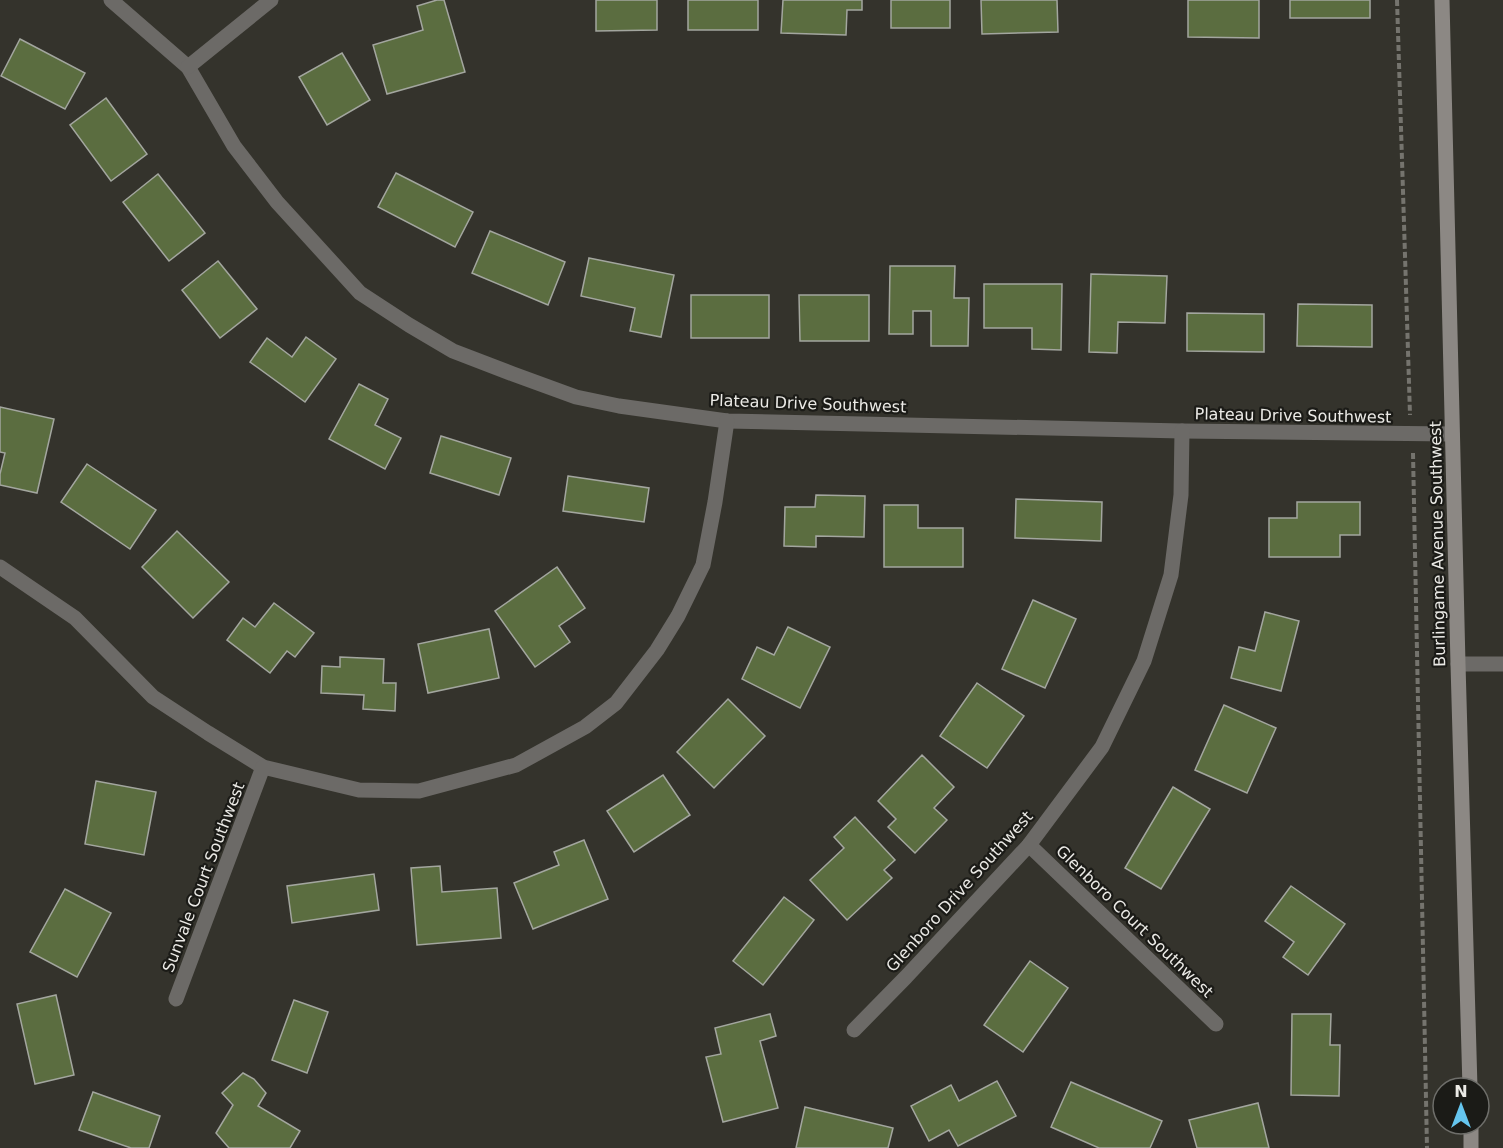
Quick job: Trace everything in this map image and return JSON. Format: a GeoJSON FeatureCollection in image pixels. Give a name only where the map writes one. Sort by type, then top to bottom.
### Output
{"type":"FeatureCollection","features":[{"type":"Feature","properties":{"kind":"street","name":"Plateau Drive Southwest"},"geometry":{"type":"LineString","coordinates":[[111,0],[188,68],[234,146],[277,202],[360,292],[453,351],[576,397],[619,406],[727,421],[1182,432],[1452,435]]}},
{"type":"Feature","properties":{"kind":"street"},"geometry":{"type":"LineString","coordinates":[[188,68],[271,0]]}},
{"type":"Feature","properties":{"kind":"street","name":"Burlingame Avenue Southwest"},"geometry":{"type":"LineString","coordinates":[[1442,0],[1470,1076]]}},
{"type":"Feature","properties":{"kind":"street"},"geometry":{"type":"LineString","coordinates":[[0,567],[75,618],[153,697],[263,767],[359,790],[419,791],[516,765],[585,727],[615,703],[657,650],[678,616],[704,565],[716,502],[727,421]]}},
{"type":"Feature","properties":{"kind":"street","name":"Glenboro Drive Southwest"},"geometry":{"type":"LineString","coordinates":[[854,1030],[1029,845],[1102,747],[1144,661],[1171,575],[1181,495],[1182,432]]}},
{"type":"Feature","properties":{"kind":"street"},"geometry":{"type":"LineString","coordinates":[[1458,664],[1503,664]]}},
{"type":"Feature","properties":{"kind":"street","name":"Sunvale Court Southwest"},"geometry":{"type":"LineString","coordinates":[[176,999],[263,767]]}},
{"type":"Feature","properties":{"kind":"street","name":"Glenboro Court Southwest"},"geometry":{"type":"LineString","coordinates":[[1029,845],[1216,1024]]}},
{"type":"Feature","properties":{"kind":"path"},"geometry":{"type":"LineString","coordinates":[[1397,0],[1412,434],[1427,1148]]}},
{"type":"Feature","properties":{"kind":"building"},"geometry":{"type":"Polygon","coordinates":[[[444,0],[465,72],[387,94],[373,45],[423,30],[417,6],[444,0]]]}},
{"type":"Feature","properties":{"kind":"building"},"geometry":{"type":"Polygon","coordinates":[[[596,0],[657,0],[657,30],[596,31],[596,0]]]}},
{"type":"Feature","properties":{"kind":"building"},"geometry":{"type":"Polygon","coordinates":[[[688,0],[758,0],[758,30],[688,30],[688,0]]]}},
{"type":"Feature","properties":{"kind":"building"},"geometry":{"type":"Polygon","coordinates":[[[783,0],[862,0],[862,10],[847,10],[846,35],[781,33],[783,0]]]}},
{"type":"Feature","properties":{"kind":"building"},"geometry":{"type":"Polygon","coordinates":[[[891,0],[950,0],[950,28],[891,28],[891,0]]]}},
{"type":"Feature","properties":{"kind":"building"},"geometry":{"type":"Polygon","coordinates":[[[981,0],[1057,0],[1058,32],[982,34],[981,0]]]}},
{"type":"Feature","properties":{"kind":"building"},"geometry":{"type":"Polygon","coordinates":[[[1188,0],[1259,0],[1259,38],[1188,37],[1188,0]]]}},
{"type":"Feature","properties":{"kind":"building"},"geometry":{"type":"Polygon","coordinates":[[[1290,0],[1370,0],[1370,18],[1290,18],[1290,0]]]}},
{"type":"Feature","properties":{"kind":"building"},"geometry":{"type":"Polygon","coordinates":[[[20,39],[85,73],[65,109],[1,76],[20,39]]]}},
{"type":"Feature","properties":{"kind":"building"},"geometry":{"type":"Polygon","coordinates":[[[342,53],[370,100],[327,125],[299,77],[342,53]]]}},
{"type":"Feature","properties":{"kind":"building"},"geometry":{"type":"Polygon","coordinates":[[[106,98],[147,154],[111,181],[70,125],[106,98]]]}},
{"type":"Feature","properties":{"kind":"building"},"geometry":{"type":"Polygon","coordinates":[[[396,173],[473,212],[455,247],[378,207],[396,173]]]}},
{"type":"Feature","properties":{"kind":"building"},"geometry":{"type":"Polygon","coordinates":[[[158,174],[205,233],[169,261],[123,202],[158,174]]]}},
{"type":"Feature","properties":{"kind":"building"},"geometry":{"type":"Polygon","coordinates":[[[490,231],[565,262],[548,305],[472,273],[490,231]]]}},
{"type":"Feature","properties":{"kind":"building"},"geometry":{"type":"Polygon","coordinates":[[[589,258],[674,275],[661,337],[630,331],[635,308],[581,296],[589,258]]]}},
{"type":"Feature","properties":{"kind":"building"},"geometry":{"type":"Polygon","coordinates":[[[218,261],[257,309],[220,338],[182,290],[218,261]]]}},
{"type":"Feature","properties":{"kind":"building"},"geometry":{"type":"Polygon","coordinates":[[[890,266],[955,266],[954,298],[969,298],[968,346],[931,346],[931,311],[913,311],[913,334],[889,334],[890,266]]]}},
{"type":"Feature","properties":{"kind":"building"},"geometry":{"type":"Polygon","coordinates":[[[1091,274],[1167,276],[1165,323],[1118,322],[1117,353],[1089,352],[1091,274]]]}},
{"type":"Feature","properties":{"kind":"building"},"geometry":{"type":"Polygon","coordinates":[[[984,284],[1062,284],[1061,350],[1032,349],[1032,328],[984,328],[984,284]]]}},
{"type":"Feature","properties":{"kind":"building"},"geometry":{"type":"Polygon","coordinates":[[[691,295],[769,295],[769,338],[691,338],[691,295]]]}},
{"type":"Feature","properties":{"kind":"building"},"geometry":{"type":"Polygon","coordinates":[[[799,295],[869,295],[869,341],[800,341],[799,295]]]}},
{"type":"Feature","properties":{"kind":"building"},"geometry":{"type":"Polygon","coordinates":[[[1298,304],[1372,305],[1372,347],[1297,346],[1298,304]]]}},
{"type":"Feature","properties":{"kind":"building"},"geometry":{"type":"Polygon","coordinates":[[[1187,313],[1264,314],[1264,352],[1187,351],[1187,313]]]}},
{"type":"Feature","properties":{"kind":"building"},"geometry":{"type":"Polygon","coordinates":[[[306,337],[336,359],[305,402],[250,362],[267,338],[292,357],[306,337]]]}},
{"type":"Feature","properties":{"kind":"building"},"geometry":{"type":"Polygon","coordinates":[[[359,384],[388,399],[375,425],[401,438],[385,469],[329,439],[359,384]]]}},
{"type":"Feature","properties":{"kind":"building"},"geometry":{"type":"Polygon","coordinates":[[[0,407],[54,419],[37,493],[0,485],[5,453],[0,452],[0,407]]]}},
{"type":"Feature","properties":{"kind":"building"},"geometry":{"type":"Polygon","coordinates":[[[441,436],[511,458],[499,495],[430,473],[441,436]]]}},
{"type":"Feature","properties":{"kind":"building"},"geometry":{"type":"Polygon","coordinates":[[[87,464],[156,510],[130,549],[61,502],[87,464]]]}},
{"type":"Feature","properties":{"kind":"building"},"geometry":{"type":"Polygon","coordinates":[[[568,476],[649,488],[644,522],[563,511],[568,476]]]}},
{"type":"Feature","properties":{"kind":"building"},"geometry":{"type":"Polygon","coordinates":[[[816,495],[865,496],[864,537],[816,536],[816,547],[784,546],[785,507],[815,507],[816,495]]]}},
{"type":"Feature","properties":{"kind":"building"},"geometry":{"type":"Polygon","coordinates":[[[1016,499],[1102,502],[1101,541],[1015,538],[1016,499]]]}},
{"type":"Feature","properties":{"kind":"building"},"geometry":{"type":"Polygon","coordinates":[[[1297,502],[1360,502],[1360,535],[1340,535],[1340,557],[1269,557],[1269,518],[1297,518],[1297,502]]]}},
{"type":"Feature","properties":{"kind":"building"},"geometry":{"type":"Polygon","coordinates":[[[884,505],[918,505],[918,528],[963,528],[963,567],[884,567],[884,505]]]}},
{"type":"Feature","properties":{"kind":"building"},"geometry":{"type":"Polygon","coordinates":[[[177,531],[229,582],[193,618],[142,567],[177,531]]]}},
{"type":"Feature","properties":{"kind":"building"},"geometry":{"type":"Polygon","coordinates":[[[557,567],[585,608],[559,626],[570,642],[535,667],[495,611],[557,567]]]}},
{"type":"Feature","properties":{"kind":"building"},"geometry":{"type":"Polygon","coordinates":[[[1033,600],[1076,619],[1045,688],[1002,669],[1033,600]]]}},
{"type":"Feature","properties":{"kind":"building"},"geometry":{"type":"Polygon","coordinates":[[[274,603],[314,633],[295,657],[287,651],[270,673],[227,640],[243,618],[255,627],[274,603]]]}},
{"type":"Feature","properties":{"kind":"building"},"geometry":{"type":"Polygon","coordinates":[[[1265,612],[1299,621],[1281,691],[1231,678],[1239,647],[1255,651],[1265,612]]]}},
{"type":"Feature","properties":{"kind":"building"},"geometry":{"type":"Polygon","coordinates":[[[788,627],[830,647],[800,708],[742,679],[757,647],[774,655],[788,627]]]}},
{"type":"Feature","properties":{"kind":"building"},"geometry":{"type":"Polygon","coordinates":[[[489,629],[499,678],[428,693],[418,644],[489,629]]]}},
{"type":"Feature","properties":{"kind":"building"},"geometry":{"type":"Polygon","coordinates":[[[340,657],[384,659],[383,683],[396,683],[395,711],[363,709],[364,695],[321,693],[322,666],[340,667],[340,657]]]}},
{"type":"Feature","properties":{"kind":"building"},"geometry":{"type":"Polygon","coordinates":[[[977,683],[1024,716],[987,768],[940,736],[977,683]]]}},
{"type":"Feature","properties":{"kind":"building"},"geometry":{"type":"Polygon","coordinates":[[[728,699],[765,736],[714,788],[677,752],[728,699]]]}},
{"type":"Feature","properties":{"kind":"building"},"geometry":{"type":"Polygon","coordinates":[[[1224,705],[1276,728],[1247,793],[1195,770],[1224,705]]]}},
{"type":"Feature","properties":{"kind":"building"},"geometry":{"type":"Polygon","coordinates":[[[922,755],[954,787],[934,808],[947,820],[915,853],[888,827],[896,819],[878,801],[922,755]]]}},
{"type":"Feature","properties":{"kind":"building"},"geometry":{"type":"Polygon","coordinates":[[[663,775],[690,815],[634,852],[607,811],[663,775]]]}},
{"type":"Feature","properties":{"kind":"building"},"geometry":{"type":"Polygon","coordinates":[[[96,781],[156,792],[144,855],[85,844],[96,781]]]}},
{"type":"Feature","properties":{"kind":"building"},"geometry":{"type":"Polygon","coordinates":[[[1173,787],[1210,809],[1161,889],[1125,868],[1173,787]]]}},
{"type":"Feature","properties":{"kind":"building"},"geometry":{"type":"Polygon","coordinates":[[[855,817],[895,860],[884,870],[892,878],[847,920],[810,880],[844,848],[834,837],[855,817]]]}},
{"type":"Feature","properties":{"kind":"building"},"geometry":{"type":"Polygon","coordinates":[[[584,840],[608,899],[533,929],[514,883],[559,865],[554,852],[584,840]]]}},
{"type":"Feature","properties":{"kind":"building"},"geometry":{"type":"Polygon","coordinates":[[[440,866],[442,892],[497,888],[501,938],[417,945],[411,868],[440,866]]]}},
{"type":"Feature","properties":{"kind":"building"},"geometry":{"type":"Polygon","coordinates":[[[374,874],[379,910],[292,923],[287,886],[374,874]]]}},
{"type":"Feature","properties":{"kind":"building"},"geometry":{"type":"Polygon","coordinates":[[[1291,886],[1345,924],[1308,975],[1283,957],[1294,942],[1265,921],[1291,886]]]}},
{"type":"Feature","properties":{"kind":"building"},"geometry":{"type":"Polygon","coordinates":[[[65,889],[111,913],[77,977],[30,952],[65,889]]]}},
{"type":"Feature","properties":{"kind":"building"},"geometry":{"type":"Polygon","coordinates":[[[784,897],[814,920],[763,985],[733,961],[784,897]]]}},
{"type":"Feature","properties":{"kind":"building"},"geometry":{"type":"Polygon","coordinates":[[[1030,961],[1068,988],[1023,1052],[984,1025],[1030,961]]]}},
{"type":"Feature","properties":{"kind":"building"},"geometry":{"type":"Polygon","coordinates":[[[56,995],[74,1075],[35,1084],[17,1004],[56,995]]]}},
{"type":"Feature","properties":{"kind":"building"},"geometry":{"type":"Polygon","coordinates":[[[294,1000],[328,1012],[307,1073],[272,1060],[294,1000]]]}},
{"type":"Feature","properties":{"kind":"building"},"geometry":{"type":"Polygon","coordinates":[[[770,1014],[776,1036],[760,1041],[778,1108],[723,1122],[706,1057],[721,1054],[715,1028],[770,1014]]]}},
{"type":"Feature","properties":{"kind":"building"},"geometry":{"type":"Polygon","coordinates":[[[1292,1014],[1331,1014],[1330,1045],[1340,1045],[1339,1096],[1291,1095],[1292,1014]]]}},
{"type":"Feature","properties":{"kind":"building"},"geometry":{"type":"Polygon","coordinates":[[[243,1073],[254,1079],[266,1093],[258,1106],[300,1131],[290,1148],[229,1148],[216,1133],[233,1105],[222,1093],[243,1073]]]}},
{"type":"Feature","properties":{"kind":"building"},"geometry":{"type":"Polygon","coordinates":[[[997,1081],[1016,1116],[958,1146],[949,1130],[929,1141],[911,1106],[951,1085],[959,1101],[997,1081]]]}},
{"type":"Feature","properties":{"kind":"building"},"geometry":{"type":"Polygon","coordinates":[[[1071,1082],[1162,1121],[1150,1148],[1099,1148],[1051,1127],[1071,1082]]]}},
{"type":"Feature","properties":{"kind":"building"},"geometry":{"type":"Polygon","coordinates":[[[93,1092],[160,1116],[149,1148],[131,1148],[79,1130],[93,1092]]]}},
{"type":"Feature","properties":{"kind":"building"},"geometry":{"type":"Polygon","coordinates":[[[1258,1103],[1269,1148],[1197,1148],[1189,1120],[1258,1103]]]}},
{"type":"Feature","properties":{"kind":"building"},"geometry":{"type":"Polygon","coordinates":[[[805,1107],[893,1128],[888,1148],[796,1148],[805,1107]]]}}]}
